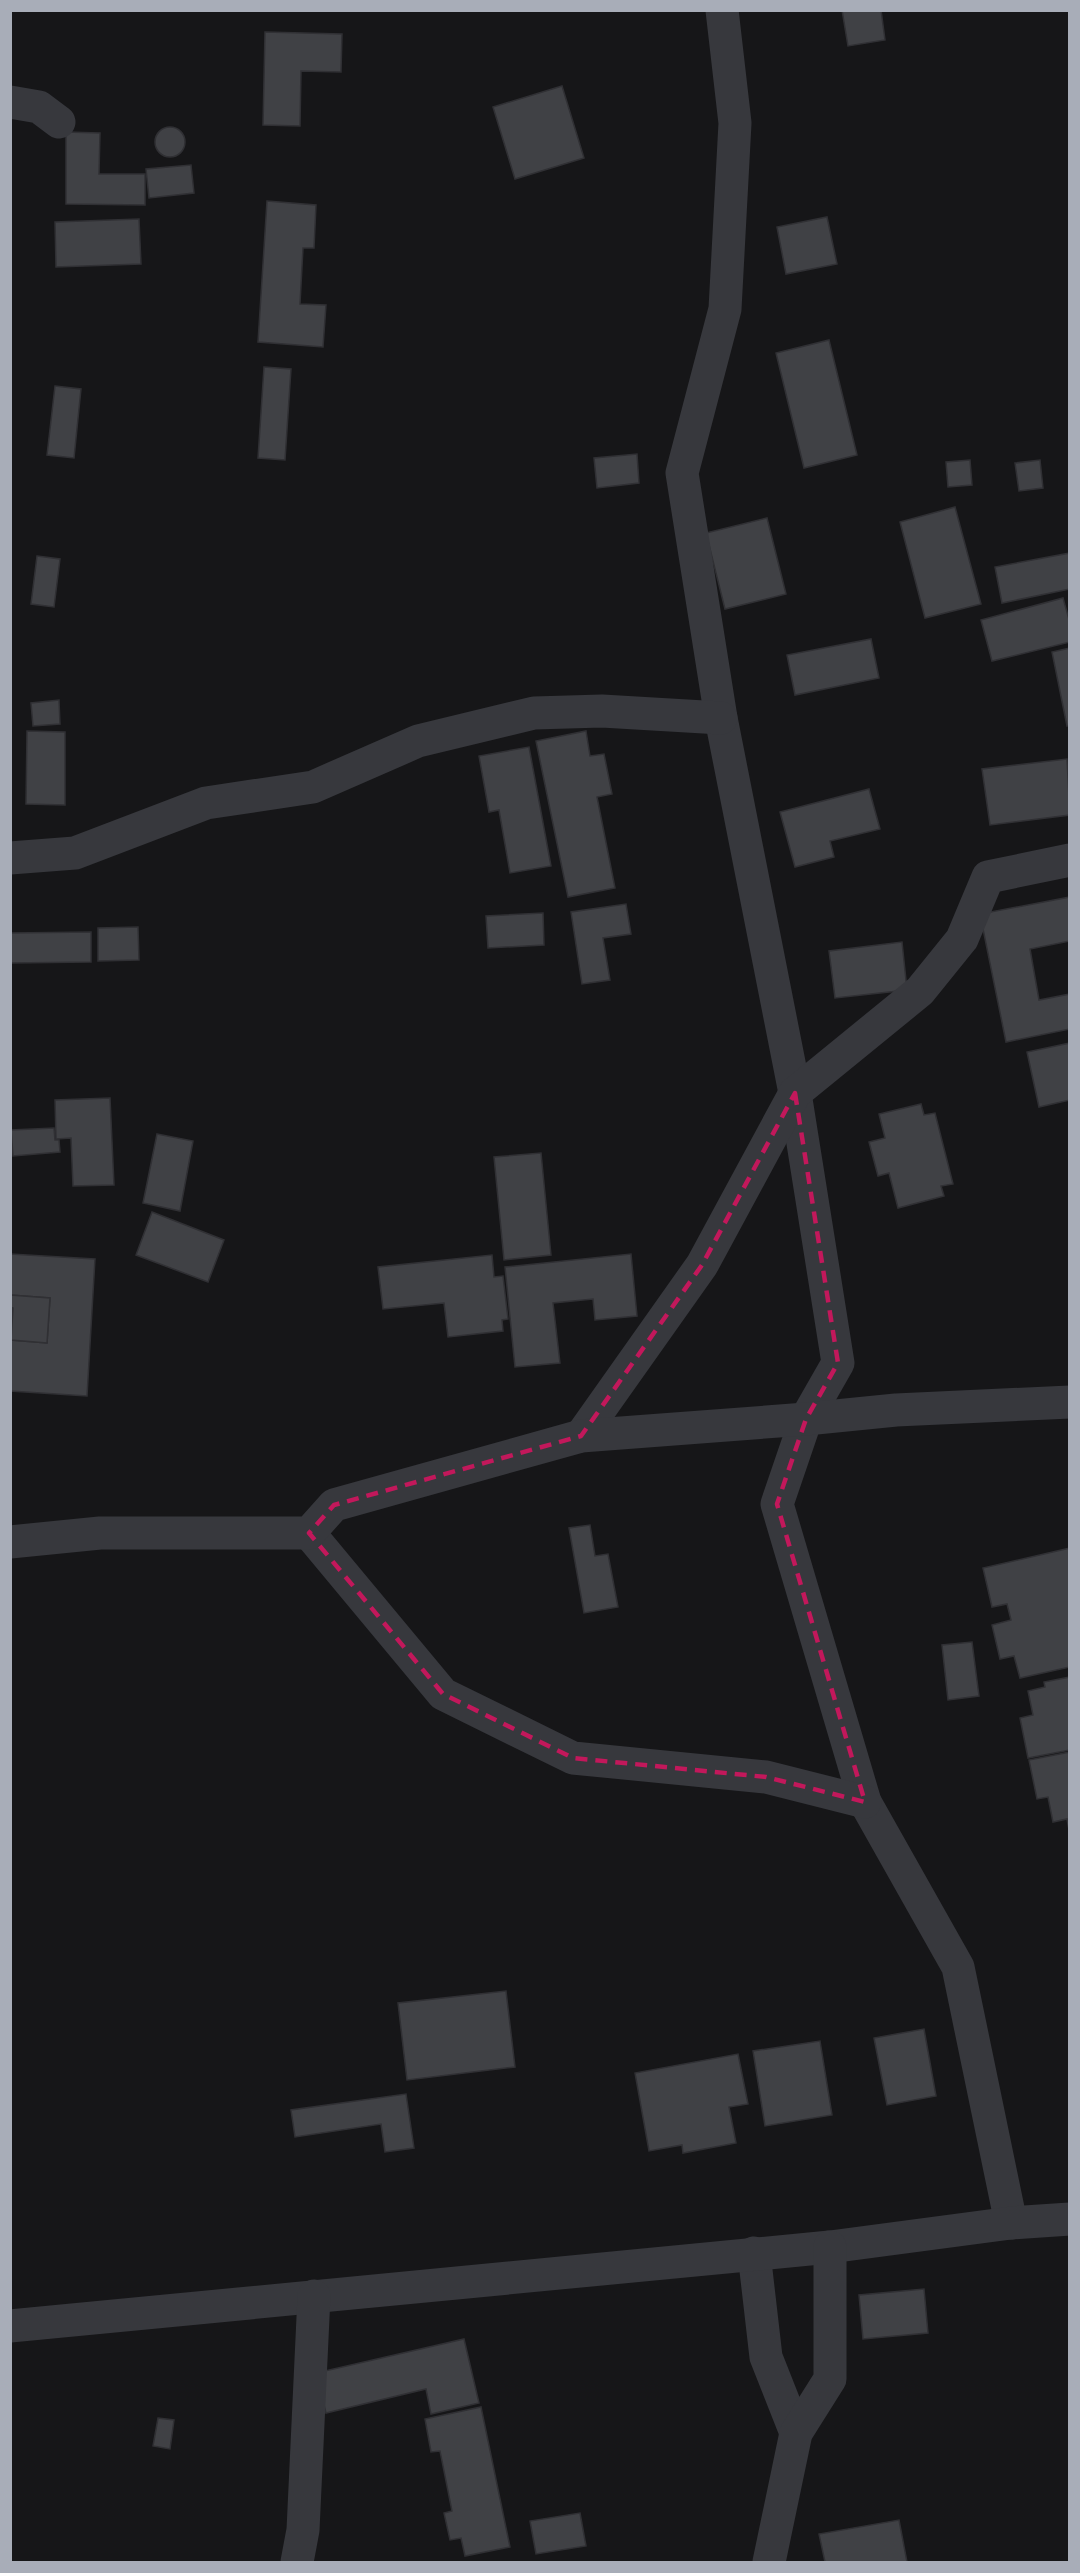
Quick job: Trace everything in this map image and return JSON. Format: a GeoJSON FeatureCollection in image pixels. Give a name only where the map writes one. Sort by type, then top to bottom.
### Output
{"type":"FeatureCollection","features":[{"type":"Feature","properties":{"kind":"street"},"geometry":{"type":"LineString","coordinates":[[722,10],[735,123],[725,309],[682,473],[721,718],[795,1093],[838,1363],[807,1419],[777,1504],[865,1802],[958,1967],[1011,2223]]}},
{"type":"Feature","properties":{"kind":"street"},"geometry":{"type":"LineString","coordinates":[[10,102],[39,107],[58,122]]}},
{"type":"Feature","properties":{"kind":"street"},"geometry":{"type":"LineString","coordinates":[[10,858],[75,853],[206,803],[314,787],[418,741],[534,713],[602,711],[721,718]]}},
{"type":"Feature","properties":{"kind":"street"},"geometry":{"type":"LineString","coordinates":[[581,1436],[702,1266],[795,1093],[920,992],[962,939],[988,877],[1070,860]]}},
{"type":"Feature","properties":{"kind":"street"},"geometry":{"type":"LineString","coordinates":[[10,1542],[100,1533],[309,1533],[334,1505],[581,1436],[896,1410],[1070,1401]]}},
{"type":"Feature","properties":{"kind":"street"},"geometry":{"type":"LineString","coordinates":[[309,1533],[443,1694],[573,1758],[766,1777],[865,1802]]}},
{"type":"Feature","properties":{"kind":"street"},"geometry":{"type":"LineString","coordinates":[[10,2326],[314,2296],[425,2288],[830,2247],[1011,2223],[1070,2219]]}},
{"type":"Feature","properties":{"kind":"street"},"geometry":{"type":"LineString","coordinates":[[769,2562],[796,2433],[830,2379],[830,2247]]}},
{"type":"Feature","properties":{"kind":"street"},"geometry":{"type":"LineString","coordinates":[[754,2253],[766,2357],[796,2433]]}},
{"type":"Feature","properties":{"kind":"street"},"geometry":{"type":"LineString","coordinates":[[297,2562],[303,2530],[314,2296]]}},
{"type":"Feature","properties":{"kind":"street"},"geometry":{"type":"LineString","coordinates":[[303,2530],[322,2562]]}},
{"type":"Feature","properties":{"kind":"highlighted area"},"geometry":{"type":"Polygon","coordinates":[[[795,1093],[838,1363],[806,1419],[777,1504],[865,1802],[766,1777],[573,1758],[443,1694],[309,1533],[334,1505],[581,1436],[702,1265],[795,1093]]]}},
{"type":"Feature","properties":{"kind":"building"},"geometry":{"type":"Polygon","coordinates":[[[842,10],[881,10],[885,40],[848,46],[842,10]]]}},
{"type":"Feature","properties":{"kind":"building"},"geometry":{"type":"Polygon","coordinates":[[[265,32],[342,34],[341,72],[301,71],[300,126],[263,125],[265,32]]]}},
{"type":"Feature","properties":{"kind":"building"},"geometry":{"type":"Polygon","coordinates":[[[562,86],[584,158],[515,179],[493,107],[562,86]]]}},
{"type":"Feature","properties":{"kind":"building"},"geometry":{"type":"Polygon","coordinates":[[[170,127],[181,131],[185,142],[181,153],[170,157],[159,153],[155,142],[159,131],[170,127]]]}},
{"type":"Feature","properties":{"kind":"building"},"geometry":{"type":"Polygon","coordinates":[[[66,132],[100,133],[99,174],[145,174],[145,205],[66,204],[66,132]]]}},
{"type":"Feature","properties":{"kind":"building"},"geometry":{"type":"Polygon","coordinates":[[[191,165],[194,193],[149,198],[146,169],[191,165]]]}},
{"type":"Feature","properties":{"kind":"building"},"geometry":{"type":"Polygon","coordinates":[[[267,201],[316,205],[314,248],[303,248],[300,304],[326,305],[323,347],[258,342],[267,201]]]}},
{"type":"Feature","properties":{"kind":"building"},"geometry":{"type":"Polygon","coordinates":[[[827,217],[837,264],[786,274],[777,227],[827,217]]]}},
{"type":"Feature","properties":{"kind":"building"},"geometry":{"type":"Polygon","coordinates":[[[139,219],[141,264],[56,267],[55,222],[139,219]]]}},
{"type":"Feature","properties":{"kind":"building"},"geometry":{"type":"Polygon","coordinates":[[[829,340],[857,455],[804,468],[776,353],[829,340]]]}},
{"type":"Feature","properties":{"kind":"building"},"geometry":{"type":"Polygon","coordinates":[[[264,367],[291,369],[285,460],[258,458],[264,367]]]}},
{"type":"Feature","properties":{"kind":"building"},"geometry":{"type":"Polygon","coordinates":[[[55,386],[81,389],[74,458],[47,455],[55,386]]]}},
{"type":"Feature","properties":{"kind":"building"},"geometry":{"type":"Polygon","coordinates":[[[637,454],[639,483],[597,488],[594,458],[637,454]]]}},
{"type":"Feature","properties":{"kind":"building"},"geometry":{"type":"Polygon","coordinates":[[[970,460],[972,485],[948,487],[946,462],[970,460]]]}},
{"type":"Feature","properties":{"kind":"building"},"geometry":{"type":"Polygon","coordinates":[[[1040,460],[1043,488],[1019,491],[1015,463],[1040,460]]]}},
{"type":"Feature","properties":{"kind":"building"},"geometry":{"type":"Polygon","coordinates":[[[955,507],[981,604],[925,618],[900,522],[955,507]]]}},
{"type":"Feature","properties":{"kind":"building"},"geometry":{"type":"Polygon","coordinates":[[[767,518],[786,594],[725,609],[706,533],[767,518]]]}},
{"type":"Feature","properties":{"kind":"building"},"geometry":{"type":"Polygon","coordinates":[[[1070,553],[1070,589],[1002,603],[995,567],[1070,553]]]}},
{"type":"Feature","properties":{"kind":"building"},"geometry":{"type":"Polygon","coordinates":[[[37,556],[60,559],[54,607],[31,604],[37,556]]]}},
{"type":"Feature","properties":{"kind":"building"},"geometry":{"type":"Polygon","coordinates":[[[1063,598],[1070,623],[1070,642],[992,661],[981,620],[1063,598]]]}},
{"type":"Feature","properties":{"kind":"building"},"geometry":{"type":"Polygon","coordinates":[[[871,639],[879,678],[795,695],[787,655],[871,639]]]}},
{"type":"Feature","properties":{"kind":"building"},"geometry":{"type":"Polygon","coordinates":[[[1070,648],[1070,725],[1067,726],[1052,652],[1070,648]]]}},
{"type":"Feature","properties":{"kind":"building"},"geometry":{"type":"Polygon","coordinates":[[[59,700],[60,724],[33,726],[31,703],[59,700]]]}},
{"type":"Feature","properties":{"kind":"building"},"geometry":{"type":"Polygon","coordinates":[[[27,731],[65,732],[65,805],[26,804],[27,731]]]}},
{"type":"Feature","properties":{"kind":"building"},"geometry":{"type":"Polygon","coordinates":[[[586,731],[590,756],[604,754],[612,794],[597,797],[615,888],[568,897],[536,741],[586,731]]]}},
{"type":"Feature","properties":{"kind":"building"},"geometry":{"type":"Polygon","coordinates":[[[529,747],[551,866],[510,873],[499,810],[489,812],[479,756],[529,747]]]}},
{"type":"Feature","properties":{"kind":"building"},"geometry":{"type":"Polygon","coordinates":[[[1067,759],[1070,815],[990,825],[982,769],[1067,759]]]}},
{"type":"Feature","properties":{"kind":"building"},"geometry":{"type":"Polygon","coordinates":[[[869,789],[880,829],[830,841],[834,857],[795,867],[780,812],[869,789]]]}},
{"type":"Feature","properties":{"kind":"building"},"geometry":{"type":"Polygon","coordinates":[[[1070,897],[1070,941],[1030,949],[1039,1000],[1070,994],[1070,1029],[1006,1042],[980,914],[1070,897]]]}},
{"type":"Feature","properties":{"kind":"building"},"geometry":{"type":"Polygon","coordinates":[[[626,904],[631,934],[603,938],[610,980],[582,984],[571,912],[626,904]]]}},
{"type":"Feature","properties":{"kind":"building"},"geometry":{"type":"Polygon","coordinates":[[[543,913],[544,945],[488,948],[486,916],[543,913]]]}},
{"type":"Feature","properties":{"kind":"building"},"geometry":{"type":"Polygon","coordinates":[[[138,927],[139,960],[98,961],[98,928],[138,927]]]}},
{"type":"Feature","properties":{"kind":"building"},"geometry":{"type":"Polygon","coordinates":[[[91,932],[91,962],[10,963],[10,933],[91,932]]]}},
{"type":"Feature","properties":{"kind":"building"},"geometry":{"type":"Polygon","coordinates":[[[902,942],[907,990],[835,998],[829,951],[902,942]]]}},
{"type":"Feature","properties":{"kind":"building"},"geometry":{"type":"Polygon","coordinates":[[[1070,1043],[1070,1100],[1039,1107],[1027,1052],[1070,1043]]]}},
{"type":"Feature","properties":{"kind":"building"},"geometry":{"type":"Polygon","coordinates":[[[110,1098],[114,1185],[73,1186],[71,1138],[56,1139],[55,1100],[110,1098]]]}},
{"type":"Feature","properties":{"kind":"building"},"geometry":{"type":"Polygon","coordinates":[[[921,1104],[924,1115],[935,1113],[953,1184],[941,1186],[944,1196],[898,1208],[889,1173],[878,1176],[869,1142],[885,1138],[879,1114],[921,1104]]]}},
{"type":"Feature","properties":{"kind":"building"},"geometry":{"type":"Polygon","coordinates":[[[54,1128],[55,1140],[59,1140],[60,1152],[13,1156],[11,1130],[54,1128]]]}},
{"type":"Feature","properties":{"kind":"building"},"geometry":{"type":"Polygon","coordinates":[[[157,1134],[193,1141],[180,1211],[143,1203],[157,1134]]]}},
{"type":"Feature","properties":{"kind":"building"},"geometry":{"type":"Polygon","coordinates":[[[541,1153],[551,1255],[504,1260],[494,1157],[541,1153]]]}},
{"type":"Feature","properties":{"kind":"building"},"geometry":{"type":"Polygon","coordinates":[[[152,1212],[224,1240],[208,1282],[136,1255],[152,1212]]]}},
{"type":"Feature","properties":{"kind":"building"},"geometry":{"type":"Polygon","coordinates":[[[10,1254],[95,1259],[87,1396],[10,1391],[10,1307],[13,1308],[11,1340],[47,1343],[50,1298],[10,1295],[10,1254]]]}},
{"type":"Feature","properties":{"kind":"building"},"geometry":{"type":"Polygon","coordinates":[[[631,1254],[637,1316],[595,1320],[593,1299],[553,1303],[560,1363],[515,1367],[505,1267],[631,1254]]]}},
{"type":"Feature","properties":{"kind":"building"},"geometry":{"type":"Polygon","coordinates":[[[492,1255],[494,1277],[503,1276],[508,1319],[502,1320],[503,1331],[448,1337],[444,1303],[383,1309],[378,1267],[492,1255]]]}},
{"type":"Feature","properties":{"kind":"building"},"geometry":{"type":"Polygon","coordinates":[[[10,1295],[50,1298],[47,1343],[11,1340],[13,1308],[10,1307],[10,1295]]]}},
{"type":"Feature","properties":{"kind":"building"},"geometry":{"type":"Polygon","coordinates":[[[590,1525],[595,1556],[608,1554],[618,1607],[584,1613],[569,1528],[590,1525]]]}},
{"type":"Feature","properties":{"kind":"building"},"geometry":{"type":"Polygon","coordinates":[[[1070,1548],[1070,1667],[1020,1678],[1014,1656],[1000,1659],[992,1625],[1011,1620],[1007,1604],[992,1607],[983,1568],[1070,1548]]]}},
{"type":"Feature","properties":{"kind":"building"},"geometry":{"type":"Polygon","coordinates":[[[972,1642],[979,1696],[948,1700],[942,1645],[972,1642]]]}},
{"type":"Feature","properties":{"kind":"building"},"geometry":{"type":"Polygon","coordinates":[[[1070,1677],[1070,1750],[1028,1758],[1020,1718],[1033,1715],[1028,1691],[1045,1687],[1044,1682],[1070,1677]]]}},
{"type":"Feature","properties":{"kind":"building"},"geometry":{"type":"Polygon","coordinates":[[[1070,1752],[1069,1830],[1067,1819],[1053,1822],[1048,1797],[1037,1799],[1029,1760],[1070,1752]]]}},
{"type":"Feature","properties":{"kind":"building"},"geometry":{"type":"Polygon","coordinates":[[[506,1991],[515,2067],[407,2080],[398,2003],[506,1991]]]}},
{"type":"Feature","properties":{"kind":"building"},"geometry":{"type":"Polygon","coordinates":[[[924,2029],[936,2096],[887,2105],[874,2038],[924,2029]]]}},
{"type":"Feature","properties":{"kind":"building"},"geometry":{"type":"Polygon","coordinates":[[[820,2041],[832,2115],[765,2126],[753,2051],[820,2041]]]}},
{"type":"Feature","properties":{"kind":"building"},"geometry":{"type":"Polygon","coordinates":[[[738,2054],[748,2104],[729,2107],[736,2143],[683,2153],[682,2145],[649,2151],[635,2073],[738,2054]]]}},
{"type":"Feature","properties":{"kind":"building"},"geometry":{"type":"Polygon","coordinates":[[[406,2094],[414,2148],[385,2152],[381,2124],[295,2137],[291,2110],[406,2094]]]}},
{"type":"Feature","properties":{"kind":"building"},"geometry":{"type":"Polygon","coordinates":[[[924,2289],[928,2333],[863,2339],[859,2295],[924,2289]]]}},
{"type":"Feature","properties":{"kind":"building"},"geometry":{"type":"Polygon","coordinates":[[[464,2339],[479,2403],[431,2414],[426,2389],[326,2413],[316,2373],[464,2339]]]}},
{"type":"Feature","properties":{"kind":"building"},"geometry":{"type":"Polygon","coordinates":[[[481,2407],[510,2547],[465,2556],[461,2538],[450,2540],[444,2513],[452,2511],[440,2451],[431,2452],[425,2419],[481,2407]]]}},
{"type":"Feature","properties":{"kind":"building"},"geometry":{"type":"Polygon","coordinates":[[[158,2418],[174,2420],[170,2449],[153,2446],[158,2418]]]}},
{"type":"Feature","properties":{"kind":"building"},"geometry":{"type":"Polygon","coordinates":[[[580,2513],[586,2546],[536,2554],[530,2521],[580,2513]]]}},
{"type":"Feature","properties":{"kind":"building"},"geometry":{"type":"Polygon","coordinates":[[[899,2520],[907,2562],[825,2562],[819,2534],[899,2520]]]}}]}
